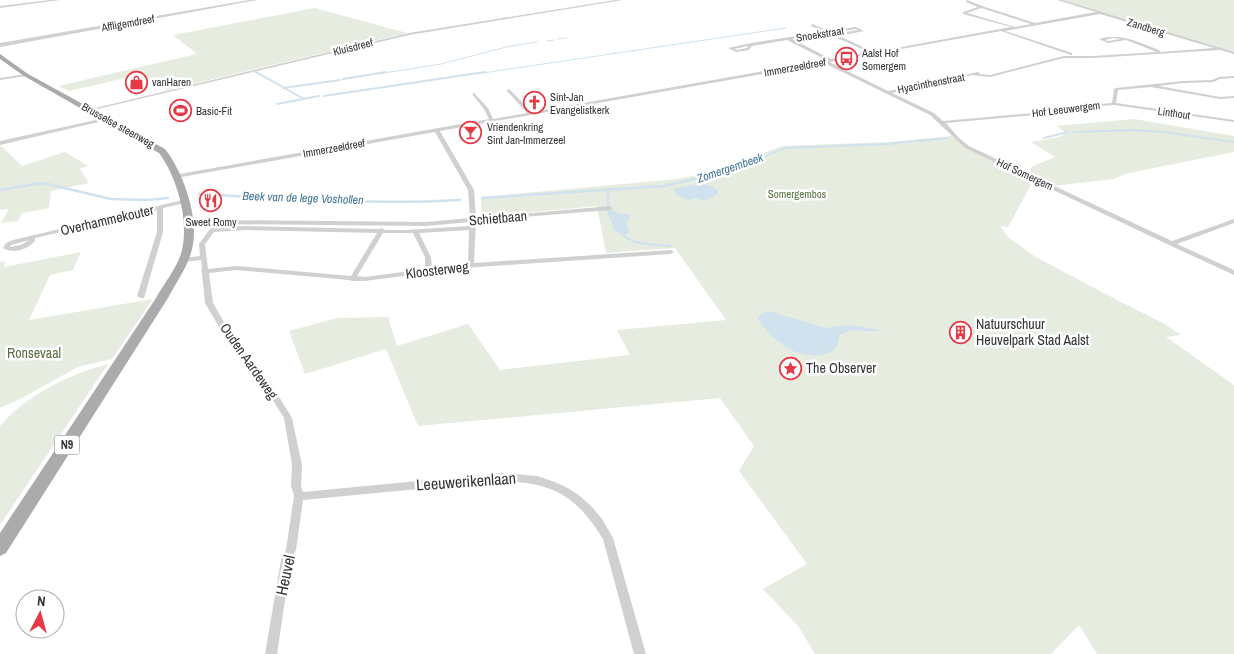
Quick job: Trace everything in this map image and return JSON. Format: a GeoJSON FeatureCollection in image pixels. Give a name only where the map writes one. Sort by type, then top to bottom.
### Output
{"type":"FeatureCollection","features":[{"type":"Feature","properties":{"kind":"main road","name":"Brusselse steenweg"},"geometry":{"type":"LineString","coordinates":[[0,56],[26,75],[105,118],[168,156],[176,176],[189,226],[187,248],[183,260],[162,298],[0,548]]}},
{"type":"Feature","properties":{"kind":"street"},"geometry":{"type":"LineString","coordinates":[[0,7],[58,0]]}},
{"type":"Feature","properties":{"kind":"street","name":"Affligemdreef"},"geometry":{"type":"LineString","coordinates":[[0,45],[256,0]]}},
{"type":"Feature","properties":{"kind":"street","name":"Kluisdreef"},"geometry":{"type":"LineString","coordinates":[[89,110],[409,34],[621,0]]}},
{"type":"Feature","properties":{"kind":"street","name":"Zandberg"},"geometry":{"type":"LineString","coordinates":[[1059,0],[1234,53]]}},
{"type":"Feature","properties":{"kind":"street"},"geometry":{"type":"LineString","coordinates":[[967,1],[1036,24]]}},
{"type":"Feature","properties":{"kind":"street"},"geometry":{"type":"LineString","coordinates":[[981,7],[964,13],[1015,28]]}},
{"type":"Feature","properties":{"kind":"street","name":"Immerzeeldreef"},"geometry":{"type":"LineString","coordinates":[[176,176],[1099,13]]}},
{"type":"Feature","properties":{"kind":"street"},"geometry":{"type":"LineString","coordinates":[[812,25],[874,52]]}},
{"type":"Feature","properties":{"kind":"street","name":"Snoekstraat"},"geometry":{"type":"LineString","coordinates":[[751,44],[856,28],[862,31],[836,35]]}},
{"type":"Feature","properties":{"kind":"street"},"geometry":{"type":"LineString","coordinates":[[1000,31],[1063,55]]}},
{"type":"Feature","properties":{"kind":"street","name":"Hyacinthenstraat"},"geometry":{"type":"LineString","coordinates":[[1124,40],[1112,42],[1101,40],[1114,37],[1124,40],[1162,53]]}},
{"type":"Feature","properties":{"kind":"street","name":"Hof Somergem"},"geometry":{"type":"LineString","coordinates":[[787,39],[943,122],[951,135],[967,147],[1234,273]]}},
{"type":"Feature","properties":{"kind":"street","name":"Hyacinthenstraat"},"geometry":{"type":"LineString","coordinates":[[889,92],[974,75],[990,76],[1063,55],[1082,57],[1220,49]]}},
{"type":"Feature","properties":{"kind":"street"},"geometry":{"type":"LineString","coordinates":[[0,79],[26,75]]}},
{"type":"Feature","properties":{"kind":"street","name":"Hof Leeuwergem"},"geometry":{"type":"LineString","coordinates":[[943,122],[1057,112],[1069,107],[1114,104],[1116,89],[1213,81],[1219,78],[1234,77]]}},
{"type":"Feature","properties":{"kind":"street","name":"Linthout"},"geometry":{"type":"LineString","coordinates":[[1149,85],[1172,91],[1225,98],[1234,97]]}},
{"type":"Feature","properties":{"kind":"street"},"geometry":{"type":"LineString","coordinates":[[509,90],[531,114]]}},
{"type":"Feature","properties":{"kind":"street"},"geometry":{"type":"LineString","coordinates":[[474,94],[486,108],[492,120]]}},
{"type":"Feature","properties":{"kind":"street"},"geometry":{"type":"LineString","coordinates":[[1225,98],[1234,102]]}},
{"type":"Feature","properties":{"kind":"street","name":"Linthout"},"geometry":{"type":"LineString","coordinates":[[1114,104],[1234,121]]}},
{"type":"Feature","properties":{"kind":"street"},"geometry":{"type":"LineString","coordinates":[[0,143],[105,118]]}},
{"type":"Feature","properties":{"kind":"street"},"geometry":{"type":"LineString","coordinates":[[436,130],[471,190],[473,219],[471,266]]}},
{"type":"Feature","properties":{"kind":"street","name":"Overhammekouter"},"geometry":{"type":"LineString","coordinates":[[31,237],[183,202]]}},
{"type":"Feature","properties":{"kind":"street"},"geometry":{"type":"LineString","coordinates":[[141,296],[160,232],[160,208]]}},
{"type":"Feature","properties":{"kind":"street","name":"Schietbaan"},"geometry":{"type":"LineString","coordinates":[[212,230],[258,226],[426,224],[607,208]]}},
{"type":"Feature","properties":{"kind":"street"},"geometry":{"type":"LineString","coordinates":[[1171,244],[1234,221]]}},
{"type":"Feature","properties":{"kind":"street","name":"Schietbaan"},"geometry":{"type":"LineString","coordinates":[[189,226],[216,222],[382,232],[472,228]]}},
{"type":"Feature","properties":{"kind":"street"},"geometry":{"type":"LineString","coordinates":[[206,223],[212,230]]}},
{"type":"Feature","properties":{"kind":"street"},"geometry":{"type":"LineString","coordinates":[[352,278],[386,224]]}},
{"type":"Feature","properties":{"kind":"street","name":"Ouden Aardeweg"},"geometry":{"type":"LineString","coordinates":[[212,230],[202,244],[202,258],[209,303],[229,337],[267,384],[288,418],[297,465],[296,486],[299,496]]}},
{"type":"Feature","properties":{"kind":"street"},"geometry":{"type":"LineString","coordinates":[[415,232],[428,257],[429,271]]}},
{"type":"Feature","properties":{"kind":"street","name":"Kloosterweg"},"geometry":{"type":"LineString","coordinates":[[204,271],[236,268],[365,279],[471,266],[671,252]]}},
{"type":"Feature","properties":{"kind":"street"},"geometry":{"type":"LineString","coordinates":[[183,260],[202,258]]}},
{"type":"Feature","properties":{"kind":"street","name":"Leeuwerikenlaan"},"geometry":{"type":"LineString","coordinates":[[299,496],[502,477],[531,478],[551,483],[568,492],[585,505],[598,521],[608,538],[640,654]]}},
{"type":"Feature","properties":{"kind":"street","name":"Heuvel"},"geometry":{"type":"LineString","coordinates":[[271,654],[286,560],[291,550],[299,496]]}},
{"type":"Feature","properties":{"kind":"green space"},"geometry":{"type":"Polygon","coordinates":[[[1059,0],[1234,0],[1234,53],[1059,0]]]}},
{"type":"Feature","properties":{"kind":"green space"},"geometry":{"type":"Polygon","coordinates":[[[315,8],[407,33],[167,90],[142,74],[69,91],[58,86],[197,54],[173,35],[315,8]]]}},
{"type":"Feature","properties":{"kind":"green space"},"geometry":{"type":"Polygon","coordinates":[[[1134,119],[1234,136],[1234,152],[1124,174],[1114,179],[1054,186],[1036,178],[1039,176],[1031,172],[1031,167],[1055,157],[1031,142],[1060,137],[1066,133],[1057,126],[1134,119]]]}},
{"type":"Feature","properties":{"kind":"green space","name":"Somergembos"},"geometry":{"type":"Polygon","coordinates":[[[952,136],[964,145],[1028,175],[1026,178],[1033,181],[1008,227],[1000,226],[1008,237],[1034,256],[1165,324],[1181,335],[1166,337],[1234,385],[1234,654],[1097,654],[1079,625],[1051,654],[815,654],[799,627],[763,589],[807,564],[739,471],[754,446],[720,398],[418,426],[386,349],[305,374],[289,331],[337,318],[388,317],[397,346],[468,324],[500,370],[630,355],[617,330],[726,320],[675,248],[606,253],[597,206],[482,217],[481,197],[677,179],[718,171],[782,146],[891,142],[952,136]]]}},
{"type":"Feature","properties":{"kind":"green space"},"geometry":{"type":"Polygon","coordinates":[[[0,145],[22,166],[65,152],[88,166],[80,169],[89,183],[51,191],[49,208],[22,213],[18,221],[1,223],[9,209],[0,210],[0,145]]]}},
{"type":"Feature","properties":{"kind":"green space","name":"Ronsevaal"},"geometry":{"type":"Polygon","coordinates":[[[81,252],[73,270],[50,275],[29,320],[153,299],[112,359],[78,367],[0,408],[0,262],[5,261],[4,267],[81,252]]]}},
{"type":"Feature","properties":{"kind":"green space"},"geometry":{"type":"Polygon","coordinates":[[[108,364],[0,525],[0,426],[23,404],[49,387],[78,374],[108,364]]]}},
{"type":"Feature","properties":{"kind":"water"},"geometry":{"type":"Polygon","coordinates":[[[700,184],[709,185],[718,190],[718,194],[704,201],[695,198],[689,200],[678,196],[674,191],[675,188],[700,184]]]}},
{"type":"Feature","properties":{"kind":"water"},"geometry":{"type":"Polygon","coordinates":[[[611,209],[618,213],[630,215],[630,219],[626,223],[630,232],[625,235],[613,230],[613,225],[606,210],[611,209]]]}},
{"type":"Feature","properties":{"kind":"water"},"geometry":{"type":"Polygon","coordinates":[[[769,311],[826,328],[850,325],[882,330],[845,332],[839,335],[833,350],[818,356],[809,355],[784,346],[766,330],[758,318],[762,313],[769,311]]]}},
{"type":"Feature","properties":{"kind":"waterway"},"geometry":{"type":"LineString","coordinates":[[476,74],[786,28]]}},
{"type":"Feature","properties":{"kind":"waterway"},"geometry":{"type":"LineString","coordinates":[[557,39],[567,38]]}},
{"type":"Feature","properties":{"kind":"waterway"},"geometry":{"type":"LineString","coordinates":[[547,41],[554,40]]}},
{"type":"Feature","properties":{"kind":"waterway"},"geometry":{"type":"LineString","coordinates":[[378,74],[441,64],[506,47],[537,42]]}},
{"type":"Feature","properties":{"kind":"waterway"},"geometry":{"type":"LineString","coordinates":[[256,72],[284,88]]}},
{"type":"Feature","properties":{"kind":"waterway"},"geometry":{"type":"LineString","coordinates":[[343,79],[386,72]]}},
{"type":"Feature","properties":{"kind":"waterway"},"geometry":{"type":"LineString","coordinates":[[324,96],[485,72]]}},
{"type":"Feature","properties":{"kind":"waterway"},"geometry":{"type":"LineString","coordinates":[[284,88],[340,80]]}},
{"type":"Feature","properties":{"kind":"waterway"},"geometry":{"type":"LineString","coordinates":[[284,88],[304,99]]}},
{"type":"Feature","properties":{"kind":"waterway"},"geometry":{"type":"LineString","coordinates":[[304,99],[319,96]]}},
{"type":"Feature","properties":{"kind":"waterway"},"geometry":{"type":"LineString","coordinates":[[277,104],[304,99]]}},
{"type":"Feature","properties":{"kind":"waterway"},"geometry":{"type":"LineString","coordinates":[[1074,132],[1133,130],[1163,132],[1234,142]]}},
{"type":"Feature","properties":{"kind":"waterway"},"geometry":{"type":"LineString","coordinates":[[1044,138],[1068,132]]}},
{"type":"Feature","properties":{"kind":"waterway","name":"Zomergembeek"},"geometry":{"type":"LineString","coordinates":[[734,168],[786,148],[886,144],[947,138]]}},
{"type":"Feature","properties":{"kind":"waterway","name":"Zomergembeek"},"geometry":{"type":"LineString","coordinates":[[608,190],[664,186],[724,172],[737,167]]}},
{"type":"Feature","properties":{"kind":"waterway","name":"Beek van de lege Voshollen"},"geometry":{"type":"LineString","coordinates":[[0,190],[43,183],[111,199],[148,200],[168,198]]}},
{"type":"Feature","properties":{"kind":"waterway","name":"Zomergembeek"},"geometry":{"type":"LineString","coordinates":[[482,198],[608,190]]}},
{"type":"Feature","properties":{"kind":"waterway"},"geometry":{"type":"LineString","coordinates":[[608,190],[608,205]]}},
{"type":"Feature","properties":{"kind":"waterway","name":"Beek van de lege Voshollen"},"geometry":{"type":"LineString","coordinates":[[199,194],[362,202],[460,200]]}},
{"type":"Feature","properties":{"kind":"waterway"},"geometry":{"type":"LineString","coordinates":[[620,232],[625,237],[637,242],[670,246]]}},
{"type":"Feature","properties":{"kind":"place","name":"Aalst Hof Somergem"},"geometry":{"type":"Point","coordinates":[846,59]}},
{"type":"Feature","properties":{"kind":"place","name":"vanHaren"},"geometry":{"type":"Point","coordinates":[136,82]}},
{"type":"Feature","properties":{"kind":"place","name":"Sint-Jan Evangelistkerk"},"geometry":{"type":"Point","coordinates":[534,103]}},
{"type":"Feature","properties":{"kind":"place","name":"Basic-Fit"},"geometry":{"type":"Point","coordinates":[180,111]}},
{"type":"Feature","properties":{"kind":"place","name":"Vriendenkring Sint Jan-Immerzeel"},"geometry":{"type":"Point","coordinates":[471,133]}},
{"type":"Feature","properties":{"kind":"place","name":"Sweet Romy"},"geometry":{"type":"Point","coordinates":[211,201]}},
{"type":"Feature","properties":{"kind":"place","name":"Natuurschuur Heuvelpark Stad Aalst"},"geometry":{"type":"Point","coordinates":[960,332]}},
{"type":"Feature","properties":{"kind":"place","name":"The Observer"},"geometry":{"type":"Point","coordinates":[790,368]}}]}
